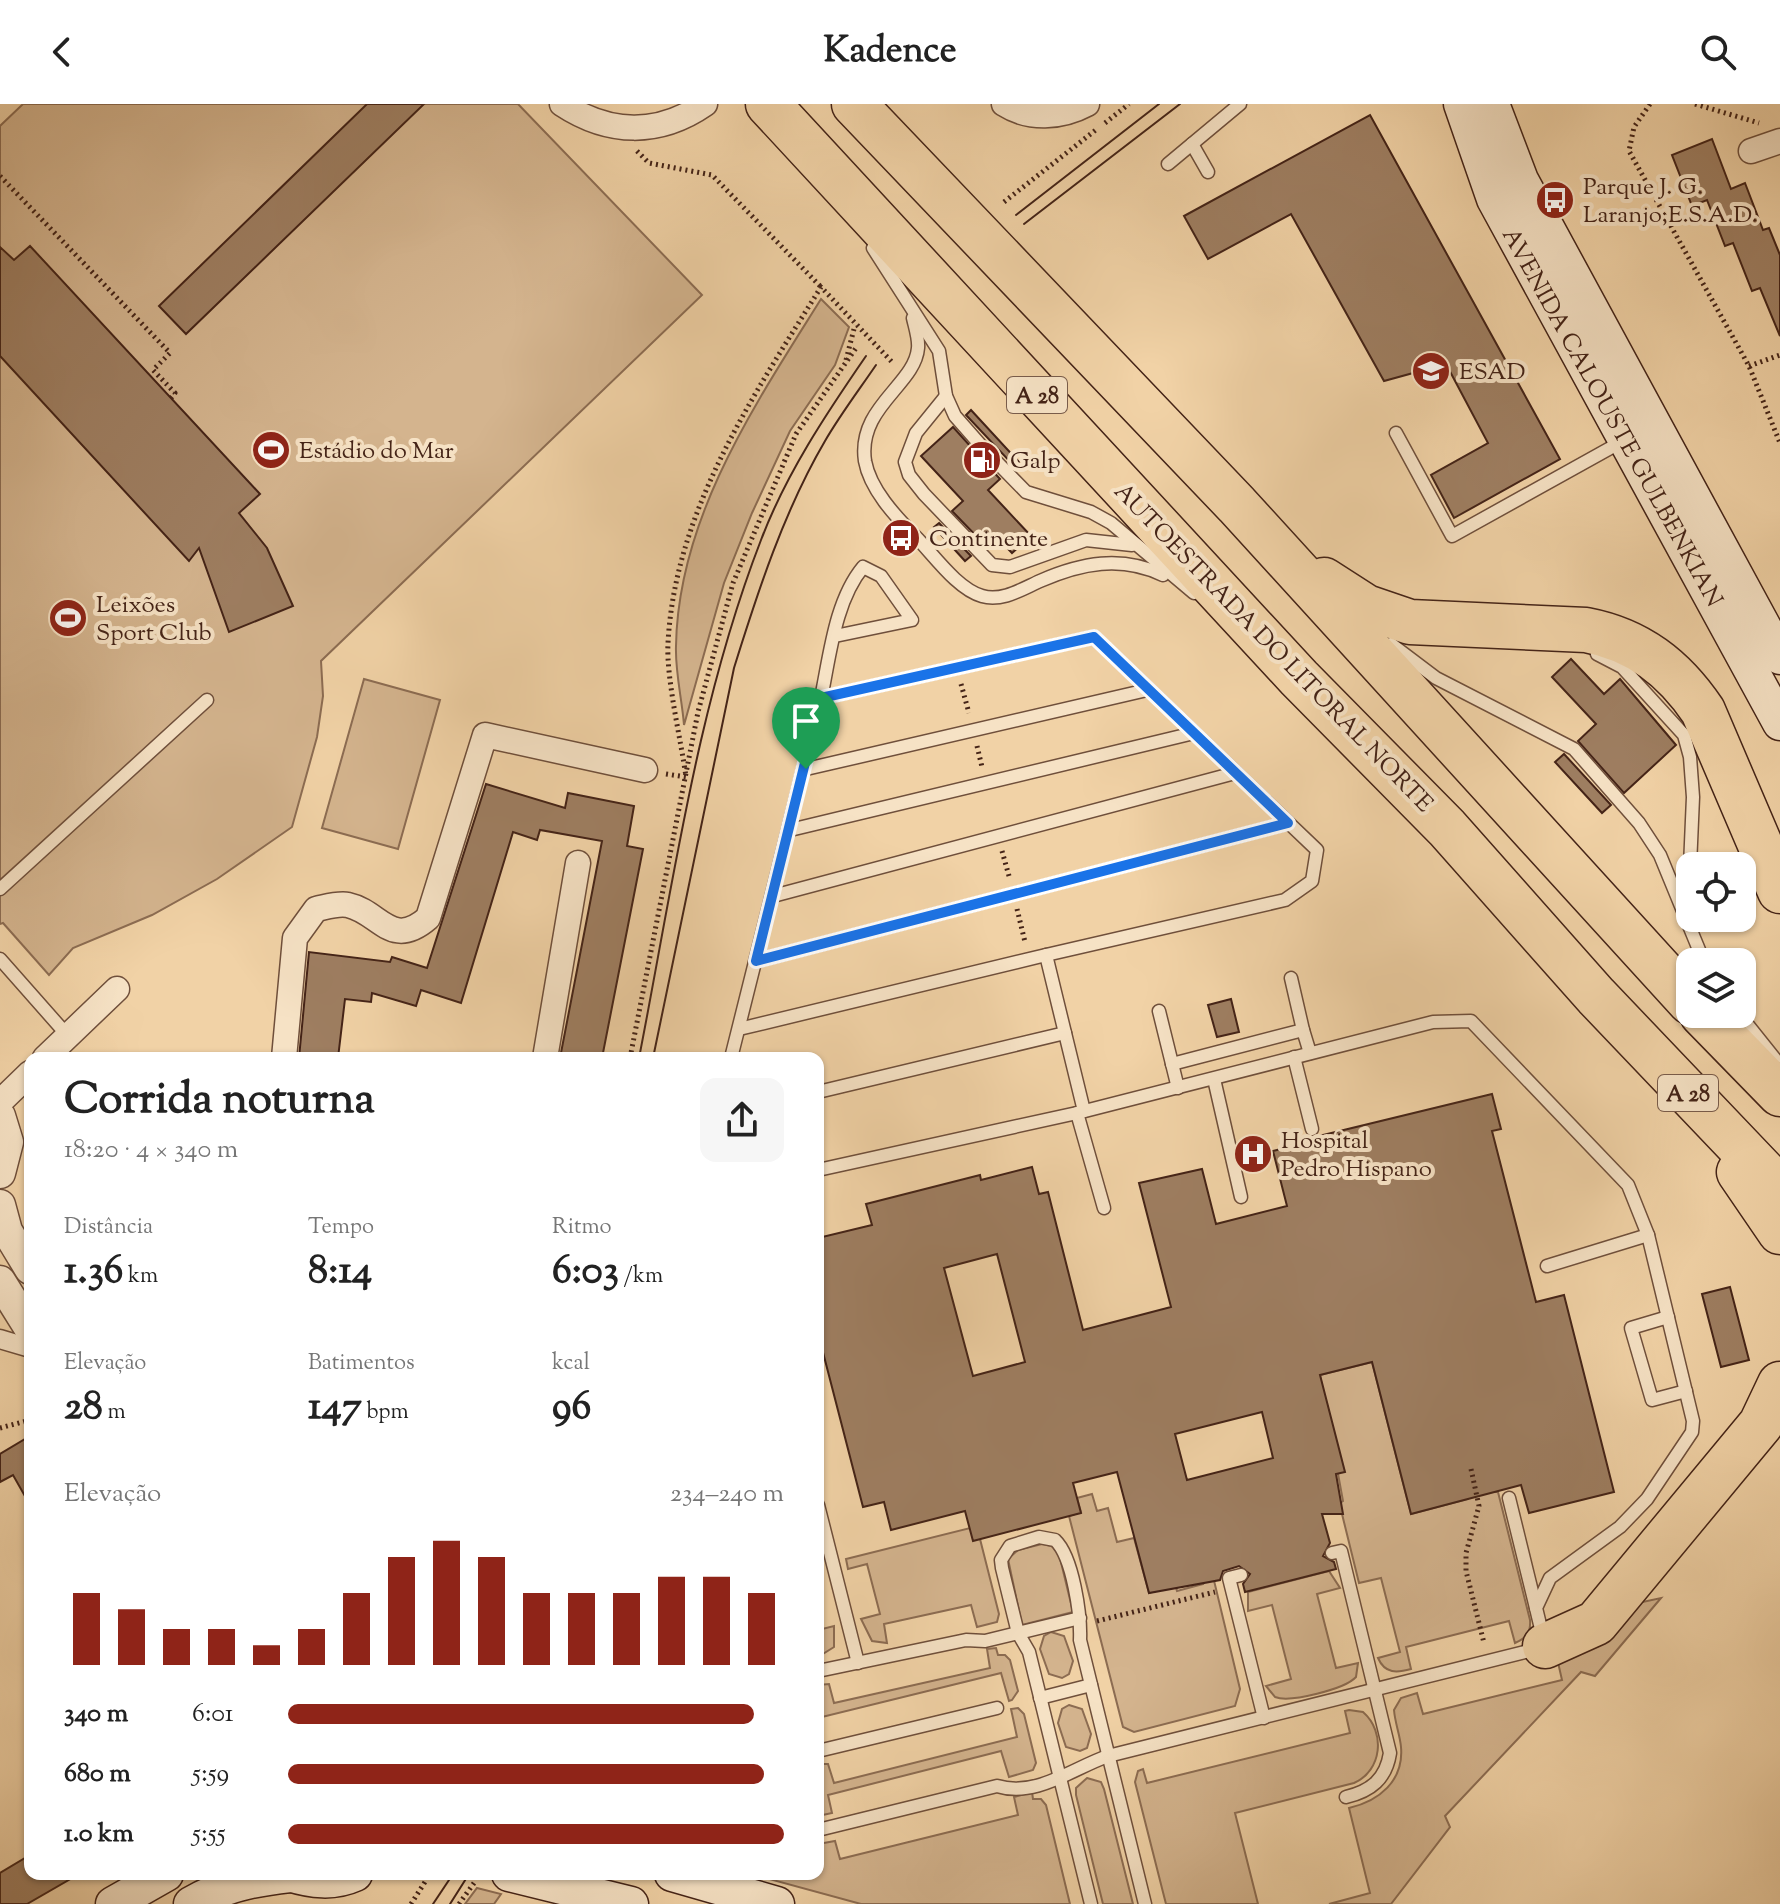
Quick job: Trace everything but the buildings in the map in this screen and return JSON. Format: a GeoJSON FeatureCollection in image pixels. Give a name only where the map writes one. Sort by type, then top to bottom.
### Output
{"type":"FeatureCollection","features":[{"type":"Feature","properties":{"kind":"highway","name":"A 28"},"geometry":{"type":"LineString","coordinates":[[854,104],[1237,505],[1676,987]]}},
{"type":"Feature","properties":{"kind":"highway","name":"AUTOESTRADA DO LITORAL NORTE"},"geometry":{"type":"LineString","coordinates":[[771,108],[1299,678],[1447,828],[1596,996],[1780,1189]]}},
{"type":"Feature","properties":{"kind":"highway"},"geometry":{"type":"LineString","coordinates":[[1237,505],[1321,578],[1366,607],[1410,622],[1586,630],[1608,634],[1639,647],[1666,665],[1687,687],[1703,711],[1780,891]]}},
{"type":"Feature","properties":{"kind":"highway"},"geometry":{"type":"LineString","coordinates":[[1734,779],[1780,856]]}},
{"type":"Feature","properties":{"kind":"highway"},"geometry":{"type":"LineString","coordinates":[[1596,996],[1750,1184],[1780,1232]]}},
{"type":"Feature","properties":{"kind":"highway","name":"A 28"},"geometry":{"type":"LineString","coordinates":[[1716,1028],[1780,1094]]}},
{"type":"Feature","properties":{"kind":"highway"},"geometry":{"type":"LineString","coordinates":[[1541,1627],[1596,1623],[1761,1424],[1780,1384]]}},
{"type":"Feature","properties":{"kind":"main road","name":"AVENIDA CALOUSTE GULBENKIAN"},"geometry":{"type":"LineString","coordinates":[[1461,104],[1494,199],[1780,723]]}},
{"type":"Feature","properties":{"kind":"main road","name":"AVENIDA CALOUSTE GULBENKIAN"},"geometry":{"type":"LineString","coordinates":[[1492,104],[1521,180],[1780,657]]}},
{"type":"Feature","properties":{"kind":"main road"},"geometry":{"type":"LineString","coordinates":[[113,1904],[155,1880]]}},
{"type":"Feature","properties":{"kind":"main road"},"geometry":{"type":"LineString","coordinates":[[191,1904],[218,1888],[246,1880]]}},
{"type":"Feature","properties":{"kind":"main road"},"geometry":{"type":"LineString","coordinates":[[533,1880],[631,1904]]}},
{"type":"Feature","properties":{"kind":"main road"},"geometry":{"type":"LineString","coordinates":[[693,1880],[777,1904]]}},
{"type":"Feature","properties":{"kind":"street"},"geometry":{"type":"LineString","coordinates":[[562,104],[614,127],[654,127],[705,104]]}},
{"type":"Feature","properties":{"kind":"street"},"geometry":{"type":"LineString","coordinates":[[1004,104],[1022,113],[1041,116],[1059,114],[1087,104]]}},
{"type":"Feature","properties":{"kind":"street"},"geometry":{"type":"LineString","coordinates":[[1751,151],[1776,135]]}},
{"type":"Feature","properties":{"kind":"street"},"geometry":{"type":"LineString","coordinates":[[285,1052],[295,938],[316,909],[330,906],[345,904],[357,908],[370,918],[400,931],[411,930],[428,918],[485,735],[645,770]]}},
{"type":"Feature","properties":{"kind":"street"},"geometry":{"type":"LineString","coordinates":[[546,1052],[578,863]]}},
{"type":"Feature","properties":{"kind":"street"},"geometry":{"type":"LineString","coordinates":[[51,1052],[117,989]]}},
{"type":"Feature","properties":{"kind":"street"},"geometry":{"type":"LineString","coordinates":[[0,1102],[24,1079]]}},
{"type":"Feature","properties":{"kind":"street"},"geometry":{"type":"LineString","coordinates":[[0,1116],[8,1142],[0,1173]]}},
{"type":"Feature","properties":{"kind":"street"},"geometry":{"type":"LineString","coordinates":[[0,1205],[7,1231],[24,1259]]}},
{"type":"Feature","properties":{"kind":"street"},"geometry":{"type":"LineString","coordinates":[[0,1281],[24,1319]]}},
{"type":"Feature","properties":{"kind":"street"},"geometry":{"type":"LineString","coordinates":[[0,1339],[24,1346]]}},
{"type":"Feature","properties":{"kind":"lane"},"geometry":{"type":"LineString","coordinates":[[1168,164],[1240,104]]}},
{"type":"Feature","properties":{"kind":"lane"},"geometry":{"type":"LineString","coordinates":[[771,108],[839,201]]}},
{"type":"Feature","properties":{"kind":"lane"},"geometry":{"type":"LineString","coordinates":[[1192,144],[1208,172]]}},
{"type":"Feature","properties":{"kind":"lane"},"geometry":{"type":"LineString","coordinates":[[866,238],[939,351],[946,396],[955,416],[1026,492],[1091,512],[1111,523],[1134,545],[1205,600]]}},
{"type":"Feature","properties":{"kind":"lane"},"geometry":{"type":"LineString","coordinates":[[912,311],[919,347],[868,429],[865,461],[870,478],[911,532],[969,589],[983,597],[1001,597],[1074,567],[1099,563],[1137,565],[1180,582]]}},
{"type":"Feature","properties":{"kind":"lane"},"geometry":{"type":"LineString","coordinates":[[946,396],[916,433],[905,462],[909,475],[924,494],[992,565],[1010,567],[1086,540],[1134,545]]}},
{"type":"Feature","properties":{"kind":"lane"},"geometry":{"type":"LineString","coordinates":[[1396,433],[1452,536],[1625,440]]}},
{"type":"Feature","properties":{"kind":"lane"},"geometry":{"type":"LineString","coordinates":[[733,1052],[806,769],[835,636],[850,583],[863,567],[881,576],[912,620],[835,636]]}},
{"type":"Feature","properties":{"kind":"lane"},"geometry":{"type":"LineString","coordinates":[[1321,578],[1366,620]]}},
{"type":"Feature","properties":{"kind":"lane"},"geometry":{"type":"LineString","coordinates":[[1217,610],[1299,678]]}},
{"type":"Feature","properties":{"kind":"lane"},"geometry":{"type":"LineString","coordinates":[[1402,637],[1377,631],[1436,678],[1574,749],[1639,823],[1660,855],[1676,895]]}},
{"type":"Feature","properties":{"kind":"lane"},"geometry":{"type":"LineString","coordinates":[[739,1029],[1285,900],[1312,881],[1317,850],[1094,637],[821,698]]}},
{"type":"Feature","properties":{"kind":"lane"},"geometry":{"type":"LineString","coordinates":[[1577,649],[1601,655],[1622,667],[1684,735],[1690,757],[1693,797],[1691,852]]}},
{"type":"Feature","properties":{"kind":"lane"},"geometry":{"type":"LineString","coordinates":[[806,769],[1147,690]]}},
{"type":"Feature","properties":{"kind":"lane"},"geometry":{"type":"LineString","coordinates":[[0,889],[207,700]]}},
{"type":"Feature","properties":{"kind":"lane"},"geometry":{"type":"LineString","coordinates":[[790,830],[1194,733]]}},
{"type":"Feature","properties":{"kind":"lane"},"geometry":{"type":"LineString","coordinates":[[773,896],[1235,773]]}},
{"type":"Feature","properties":{"kind":"lane"},"geometry":{"type":"LineString","coordinates":[[756,961],[1288,823]]}},
{"type":"Feature","properties":{"kind":"lane"},"geometry":{"type":"LineString","coordinates":[[1046,955],[1104,1208]]}},
{"type":"Feature","properties":{"kind":"lane"},"geometry":{"type":"LineString","coordinates":[[0,959],[68,1036]]}},
{"type":"Feature","properties":{"kind":"lane"},"geometry":{"type":"LineString","coordinates":[[1291,978],[1310,1053]]}},
{"type":"Feature","properties":{"kind":"lane"},"geometry":{"type":"LineString","coordinates":[[1159,1011],[1178,1088]]}},
{"type":"Feature","properties":{"kind":"lane"},"geometry":{"type":"LineString","coordinates":[[824,1169],[1081,1112],[1433,1022],[1471,1021],[1628,1185],[1648,1235],[1686,1391],[1692,1432],[1662,1477],[1620,1527],[1550,1578],[1541,1627],[1488,1663],[1108,1756],[1083,1765],[1060,1779],[1012,1791],[997,1786],[824,1829]]}},
{"type":"Feature","properties":{"kind":"lane"},"geometry":{"type":"LineString","coordinates":[[1750,1028],[1780,1065]]}},
{"type":"Feature","properties":{"kind":"lane"},"geometry":{"type":"LineString","coordinates":[[1172,1064],[1303,1030]]}},
{"type":"Feature","properties":{"kind":"lane"},"geometry":{"type":"LineString","coordinates":[[824,1091],[1065,1033]]}},
{"type":"Feature","properties":{"kind":"lane"},"geometry":{"type":"LineString","coordinates":[[1294,1057],[1312,1129]]}},
{"type":"Feature","properties":{"kind":"lane"},"geometry":{"type":"LineString","coordinates":[[1214,1079],[1241,1197]]}},
{"type":"Feature","properties":{"kind":"lane"},"geometry":{"type":"LineString","coordinates":[[1547,1266],[1648,1235]]}},
{"type":"Feature","properties":{"kind":"lane"},"geometry":{"type":"LineString","coordinates":[[1668,1317],[1631,1328],[1652,1400],[1686,1391]]}},
{"type":"Feature","properties":{"kind":"lane"},"geometry":{"type":"LineString","coordinates":[[1509,1498],[1541,1627]]}},
{"type":"Feature","properties":{"kind":"lane"},"geometry":{"type":"LineString","coordinates":[[824,1529],[858,1663]]}},
{"type":"Feature","properties":{"kind":"lane"},"geometry":{"type":"LineString","coordinates":[[1091,1904],[1029,1652],[1018,1633],[1001,1560],[1004,1552],[1017,1543],[1047,1537],[1061,1545],[1080,1618],[1080,1640],[1144,1903]]}},
{"type":"Feature","properties":{"kind":"lane"},"geometry":{"type":"LineString","coordinates":[[1332,1553],[1341,1551],[1388,1742],[1388,1764],[1376,1783],[1346,1797]]}},
{"type":"Feature","properties":{"kind":"lane"},"geometry":{"type":"LineString","coordinates":[[1241,1575],[1229,1578],[1264,1718]]}},
{"type":"Feature","properties":{"kind":"lane"},"geometry":{"type":"LineString","coordinates":[[824,1670],[966,1640],[985,1641],[1080,1618]]}},
{"type":"Feature","properties":{"kind":"lane"},"geometry":{"type":"LineString","coordinates":[[1040,1698],[1091,1685]]}},
{"type":"Feature","properties":{"kind":"lane"},"geometry":{"type":"LineString","coordinates":[[824,1750],[997,1708]]}},
{"type":"Feature","properties":{"kind":"path"},"geometry":{"type":"LineString","coordinates":[[1004,202],[1129,104]]}},
{"type":"Feature","properties":{"kind":"path"},"geometry":{"type":"LineString","coordinates":[[1650,104],[1634,127],[1629,151],[1749,366],[1780,443]]}},
{"type":"Feature","properties":{"kind":"path"},"geometry":{"type":"LineString","coordinates":[[1695,104],[1714,107],[1776,135]]}},
{"type":"Feature","properties":{"kind":"path"},"geometry":{"type":"LineString","coordinates":[[614,127],[649,163],[712,175],[904,375]]}},
{"type":"Feature","properties":{"kind":"path"},"geometry":{"type":"LineString","coordinates":[[0,176],[170,353],[153,370],[175,393],[171,398]]}},
{"type":"Feature","properties":{"kind":"path"},"geometry":{"type":"LineString","coordinates":[[686,777],[667,645],[680,571],[707,488],[739,419],[821,287]]}},
{"type":"Feature","properties":{"kind":"path"},"geometry":{"type":"LineString","coordinates":[[844,365],[855,325]]}},
{"type":"Feature","properties":{"kind":"path"},"geometry":{"type":"LineString","coordinates":[[631,1052],[698,712],[744,557],[796,434],[856,348]]}},
{"type":"Feature","properties":{"kind":"path"},"geometry":{"type":"LineString","coordinates":[[1749,366],[1780,355]]}},
{"type":"Feature","properties":{"kind":"path"},"geometry":{"type":"LineString","coordinates":[[0,1428],[24,1422]]}},
{"type":"Feature","properties":{"kind":"path"},"geometry":{"type":"LineString","coordinates":[[1471,1469],[1479,1506],[1466,1553],[1466,1571],[1488,1663]]}},
{"type":"Feature","properties":{"kind":"path"},"geometry":{"type":"LineString","coordinates":[[1080,1618],[1096,1622],[1232,1588]]}},
{"type":"Feature","properties":{"kind":"path"},"geometry":{"type":"LineString","coordinates":[[411,1904],[426,1880]]}},
{"type":"Feature","properties":{"kind":"path"},"geometry":{"type":"LineString","coordinates":[[459,1904],[474,1883]]}},
{"type":"Feature","properties":{"kind":"shaded area","name":"Estádio do Mar"},"geometry":{"type":"Polygon","coordinates":[[[23,104],[518,104],[702,295],[321,661],[323,696],[317,737],[292,827],[217,879],[152,915],[73,948],[49,975],[3,923],[0,924],[0,126],[23,104]]]}},
{"type":"Feature","properties":{"kind":"shaded area"},"geometry":{"type":"Polygon","coordinates":[[[821,299],[849,327],[835,365],[790,431],[752,513],[724,583],[684,725],[676,646],[680,598],[690,552],[725,463],[747,420],[821,299]]]}},
{"type":"Feature","properties":{"kind":"shaded area"},"geometry":{"type":"Polygon","coordinates":[[[364,679],[440,700],[398,849],[322,828],[364,679]]]}},
{"type":"Feature","properties":{"kind":"shaded area"},"geometry":{"type":"Polygon","coordinates":[[[1372,1362],[1411,1514],[1468,1499],[1487,1465],[1494,1492],[1498,1492],[1530,1620],[1529,1632],[1519,1641],[1515,1643],[1509,1621],[1406,1647],[1411,1669],[1392,1671],[1384,1667],[1378,1658],[1400,1652],[1381,1578],[1359,1583],[1342,1514],[1340,1503],[1343,1501],[1320,1375],[1372,1362]]]}},
{"type":"Feature","properties":{"kind":"shaded area"},"geometry":{"type":"Polygon","coordinates":[[[1092,1494],[1097,1511],[1108,1508],[1117,1542],[1134,1538],[1149,1593],[1175,1584],[1177,1591],[1203,1584],[1196,1557],[1211,1568],[1240,1689],[1235,1706],[1134,1732],[1123,1727],[1069,1516],[1081,1512],[1077,1498],[1092,1494]]]}},
{"type":"Feature","properties":{"kind":"shaded area"},"geometry":{"type":"Polygon","coordinates":[[[970,1528],[980,1539],[999,1614],[997,1622],[977,1627],[971,1605],[884,1624],[887,1643],[872,1641],[861,1619],[880,1614],[867,1564],[848,1569],[846,1559],[970,1528]]]}},
{"type":"Feature","properties":{"kind":"shaded area"},"geometry":{"type":"Polygon","coordinates":[[[1042,1544],[1055,1547],[1059,1554],[1073,1612],[1022,1625],[1008,1559],[1018,1550],[1042,1544]]]}},
{"type":"Feature","properties":{"kind":"shaded area"},"geometry":{"type":"Polygon","coordinates":[[[1329,1571],[1340,1588],[1317,1594],[1336,1668],[1358,1663],[1356,1677],[1317,1694],[1275,1697],[1266,1686],[1291,1679],[1272,1605],[1248,1611],[1248,1592],[1329,1571]]]}},
{"type":"Feature","properties":{"kind":"shaded area"},"geometry":{"type":"Polygon","coordinates":[[[1661,1598],[1595,1676],[1581,1672],[1445,1816],[1450,1827],[1391,1904],[1329,1904],[1370,1893],[1349,1808],[1379,1795],[1394,1779],[1401,1759],[1401,1747],[1394,1710],[1401,1698],[1417,1693],[1423,1714],[1562,1680],[1557,1658],[1624,1606],[1661,1598]]]}},
{"type":"Feature","properties":{"kind":"shaded area"},"geometry":{"type":"Polygon","coordinates":[[[834,1626],[834,1647],[824,1653],[824,1628],[834,1626]]]}},
{"type":"Feature","properties":{"kind":"shaded area"},"geometry":{"type":"Polygon","coordinates":[[[1051,1632],[1064,1636],[1073,1661],[1069,1674],[1062,1678],[1049,1674],[1040,1649],[1044,1636],[1051,1632]]]}},
{"type":"Feature","properties":{"kind":"shaded area"},"geometry":{"type":"Polygon","coordinates":[[[996,1648],[998,1655],[1005,1655],[1010,1660],[1018,1691],[1012,1700],[1009,1701],[1001,1673],[824,1717],[824,1684],[829,1684],[834,1703],[990,1668],[987,1649],[996,1648]]]}},
{"type":"Feature","properties":{"kind":"shaded area"},"geometry":{"type":"Polygon","coordinates":[[[1069,1705],[1082,1709],[1091,1734],[1087,1748],[1080,1751],[1066,1747],[1058,1723],[1062,1709],[1069,1705]]]}},
{"type":"Feature","properties":{"kind":"shaded area"},"geometry":{"type":"Polygon","coordinates":[[[1018,1708],[1024,1714],[1036,1763],[1033,1770],[1009,1777],[1001,1751],[828,1795],[832,1813],[824,1815],[824,1764],[828,1764],[834,1783],[1017,1737],[1011,1709],[1018,1708]]]}},
{"type":"Feature","properties":{"kind":"shaded area"},"geometry":{"type":"Polygon","coordinates":[[[1345,1711],[1363,1712],[1378,1740],[1375,1761],[1363,1777],[1354,1783],[1235,1813],[1258,1904],[1166,1904],[1135,1782],[1138,1771],[1143,1769],[1147,1783],[1350,1733],[1345,1711]]]}},
{"type":"Feature","properties":{"kind":"shaded area"},"geometry":{"type":"Polygon","coordinates":[[[1087,1778],[1101,1782],[1104,1789],[1133,1904],[1103,1904],[1076,1795],[1076,1788],[1087,1778]]]}},
{"type":"Feature","properties":{"kind":"shaded area"},"geometry":{"type":"Polygon","coordinates":[[[1032,1792],[1033,1799],[1041,1799],[1046,1805],[1070,1904],[861,1904],[773,1880],[824,1880],[824,1843],[835,1841],[840,1859],[1018,1815],[1014,1797],[1032,1792]]]}},
{"type":"Feature","properties":{"kind":"shaded area"},"geometry":{"type":"Polygon","coordinates":[[[477,1888],[501,1894],[494,1904],[465,1904],[477,1888]]]}},
{"type":"Feature","properties":{"kind":"tram line"},"geometry":{"type":"LineString","coordinates":[[1016,215],[1159,104]]}},
{"type":"Feature","properties":{"kind":"tram line"},"geometry":{"type":"LineString","coordinates":[[1024,224],[1180,104]]}},
{"type":"Feature","properties":{"kind":"tram line"},"geometry":{"type":"LineString","coordinates":[[640,1052],[703,731],[739,603],[782,492],[822,422],[866,356]]}},
{"type":"Feature","properties":{"kind":"tram line"},"geometry":{"type":"LineString","coordinates":[[654,1052],[734,668],[743,639],[773,552],[810,468],[876,365]]}},
{"type":"Feature","properties":{"kind":"tram line"},"geometry":{"type":"LineString","coordinates":[[433,1904],[449,1880]]}},
{"type":"Feature","properties":{"kind":"tram line"},"geometry":{"type":"LineString","coordinates":[[450,1904],[465,1880]]}},
{"type":"Feature","properties":{"kind":"place","name":"Parque J. G. Laranjo;E.S.A.D."},"geometry":{"type":"Point","coordinates":[1555,200]}},
{"type":"Feature","properties":{"kind":"place","name":"ESAD"},"geometry":{"type":"Point","coordinates":[1431,371]}},
{"type":"Feature","properties":{"kind":"place","name":"Estádio do Mar"},"geometry":{"type":"Point","coordinates":[271,450]}},
{"type":"Feature","properties":{"kind":"place","name":"Galp"},"geometry":{"type":"Point","coordinates":[982,460]}},
{"type":"Feature","properties":{"kind":"place","name":"Continente"},"geometry":{"type":"Point","coordinates":[901,538]}},
{"type":"Feature","properties":{"kind":"place","name":"Leixões Sport Club"},"geometry":{"type":"Point","coordinates":[68,618]}},
{"type":"Feature","properties":{"kind":"place","name":"Hospital Pedro Hispano"},"geometry":{"type":"Point","coordinates":[1253,1154]}},
{"type":"Feature","properties":{"kind":"route"},"geometry":{"type":"LineString","coordinates":[[1094,637],[1288,823],[756,961],[806,769],[821,698],[1094,637]]}}]}
